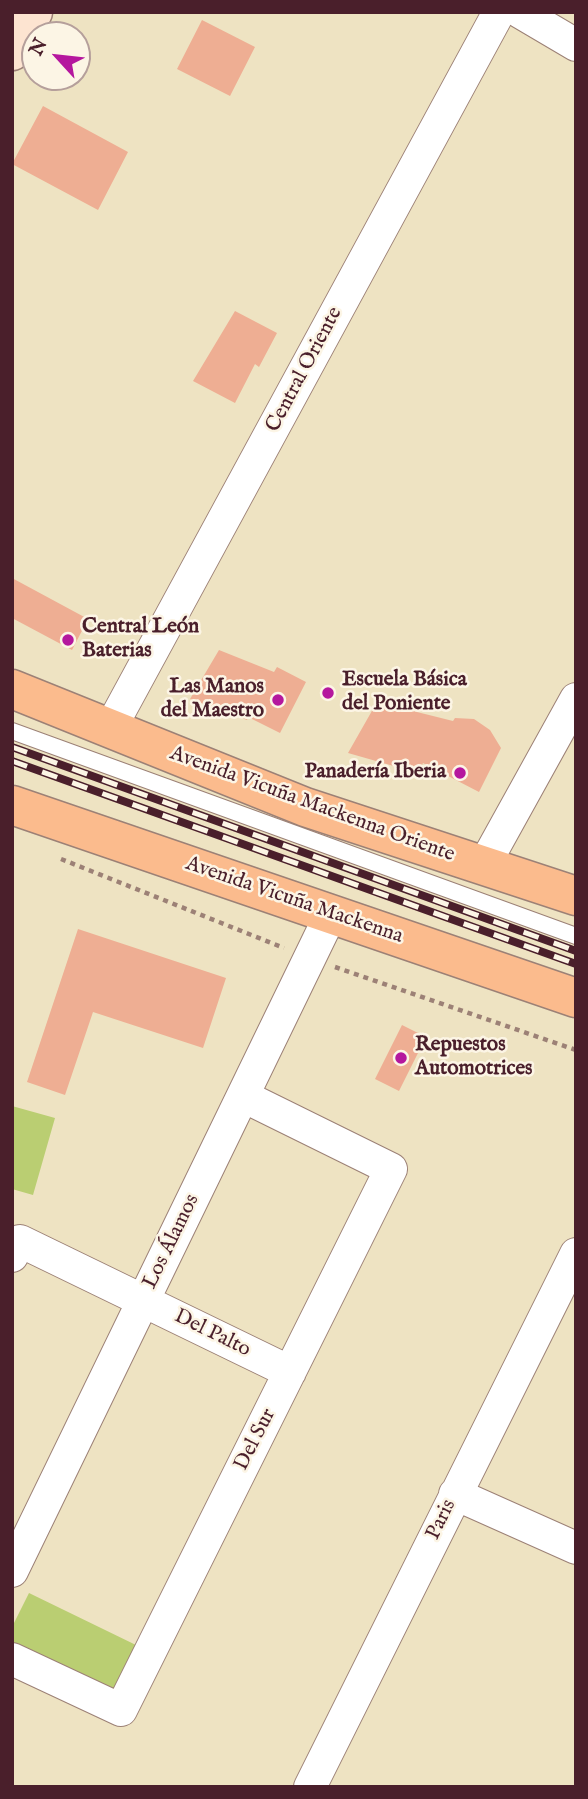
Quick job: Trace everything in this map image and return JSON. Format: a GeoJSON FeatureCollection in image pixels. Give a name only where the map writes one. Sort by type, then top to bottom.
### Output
{"type":"FeatureCollection","features":[{"type":"Feature","properties":{"kind":"main road"},"geometry":{"type":"LineString","coordinates":[[12,51],[33,12]]}},
{"type":"Feature","properties":{"kind":"main road","name":"Avenida Vicuña Mackenna Oriente"},"geometry":{"type":"LineString","coordinates":[[12,690],[111,727],[305,807],[576,896]]}},
{"type":"Feature","properties":{"kind":"main road","name":"Avenida Vicuña Mackenna"},"geometry":{"type":"LineString","coordinates":[[13,807],[576,998]]}},
{"type":"Feature","properties":{"kind":"street","name":"Central Oriente"},"geometry":{"type":"LineString","coordinates":[[111,727],[499,12]]}},
{"type":"Feature","properties":{"kind":"street"},"geometry":{"type":"LineString","coordinates":[[520,12],[576,45]]}},
{"type":"Feature","properties":{"kind":"street"},"geometry":{"type":"LineString","coordinates":[[484,867],[576,699]]}},
{"type":"Feature","properties":{"kind":"street","name":"Los Álamos"},"geometry":{"type":"LineString","coordinates":[[12,1571],[331,914]]}},
{"type":"Feature","properties":{"kind":"street","name":"Del Sur"},"geometry":{"type":"LineString","coordinates":[[12,1659],[121,1710],[391,1169],[243,1096]]}},
{"type":"Feature","properties":{"kind":"street","name":"Del Palto"},"geometry":{"type":"LineString","coordinates":[[16,1249],[144,1301],[290,1372]]}},
{"type":"Feature","properties":{"kind":"street","name":"Paris"},"geometry":{"type":"LineString","coordinates":[[310,1787],[576,1254]]}},
{"type":"Feature","properties":{"kind":"street"},"geometry":{"type":"LineString","coordinates":[[455,1494],[576,1548]]}},
{"type":"Feature","properties":{"kind":"lane"},"geometry":{"type":"LineString","coordinates":[[12,731],[576,936]]}},
{"type":"Feature","properties":{"kind":"green space"},"geometry":{"type":"Polygon","coordinates":[[[12,1106],[55,1118],[33,1195],[12,1189],[12,1106]]]}},
{"type":"Feature","properties":{"kind":"green space"},"geometry":{"type":"Polygon","coordinates":[[[29,1593],[138,1646],[113,1697],[12,1648],[12,1627],[29,1593]]]}},
{"type":"Feature","properties":{"kind":"building"},"geometry":{"type":"Polygon","coordinates":[[[202,20],[255,47],[230,96],[177,69],[202,20]]]}},
{"type":"Feature","properties":{"kind":"building"},"geometry":{"type":"Polygon","coordinates":[[[43,106],[128,152],[98,210],[12,164],[43,106]]]}},
{"type":"Feature","properties":{"kind":"building"},"geometry":{"type":"Polygon","coordinates":[[[235,311],[277,333],[259,367],[255,364],[235,403],[193,381],[235,311]]]}},
{"type":"Feature","properties":{"kind":"building"},"geometry":{"type":"Polygon","coordinates":[[[12,578],[88,619],[72,650],[12,618],[12,578]]]}},
{"type":"Feature","properties":{"kind":"building"},"geometry":{"type":"Polygon","coordinates":[[[219,650],[274,672],[277,667],[306,682],[280,733],[248,717],[247,720],[190,699],[219,650]]]}},
{"type":"Feature","properties":{"kind":"building"},"geometry":{"type":"Polygon","coordinates":[[[377,702],[453,721],[455,718],[474,719],[490,730],[501,748],[479,792],[423,763],[418,773],[348,753],[377,702]]]}},
{"type":"Feature","properties":{"kind":"building"},"geometry":{"type":"Polygon","coordinates":[[[78,929],[226,978],[203,1048],[93,1012],[65,1095],[27,1082],[78,929]]]}},
{"type":"Feature","properties":{"kind":"building","name":"Repuestos Automotrices"},"geometry":{"type":"Polygon","coordinates":[[[402,1025],[426,1037],[399,1091],[375,1079],[402,1025]]]}},
{"type":"Feature","properties":{"kind":"railway"},"geometry":{"type":"LineString","coordinates":[[12,747],[576,951]]}},
{"type":"Feature","properties":{"kind":"railway"},"geometry":{"type":"LineString","coordinates":[[12,761],[576,964]]}},
{"type":"Feature","properties":{"kind":"place","name":"Central León Baterias"},"geometry":{"type":"Point","coordinates":[68,640]}},
{"type":"Feature","properties":{"kind":"place","name":"Escuela Básica del Poniente"},"geometry":{"type":"Point","coordinates":[328,693]}},
{"type":"Feature","properties":{"kind":"place","name":"Las Manos del Maestro"},"geometry":{"type":"Point","coordinates":[278,700]}},
{"type":"Feature","properties":{"kind":"place","name":"Panadería Iberia"},"geometry":{"type":"Point","coordinates":[460,773]}},
{"type":"Feature","properties":{"kind":"place","name":"Repuestos Automotrices"},"geometry":{"type":"Point","coordinates":[401,1058]}}]}
